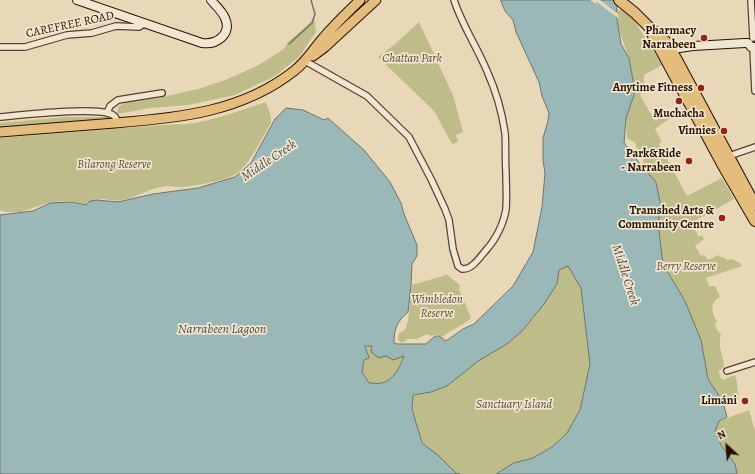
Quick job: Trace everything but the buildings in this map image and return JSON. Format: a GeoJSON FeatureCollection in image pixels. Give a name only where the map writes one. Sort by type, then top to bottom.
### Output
{"type":"FeatureCollection","features":[{"type":"Feature","properties":{"kind":"highway"},"geometry":{"type":"LineString","coordinates":[[619,0],[635,12],[652,30],[658,33],[722,164],[755,221]]}},
{"type":"Feature","properties":{"kind":"highway"},"geometry":{"type":"LineString","coordinates":[[666,50],[729,156],[755,205]]}},
{"type":"Feature","properties":{"kind":"main road"},"geometry":{"type":"LineString","coordinates":[[0,132],[177,118],[202,113],[229,105],[265,90],[314,56],[360,0]]}},
{"type":"Feature","properties":{"kind":"main road"},"geometry":{"type":"LineString","coordinates":[[328,38],[376,0]]}},
{"type":"Feature","properties":{"kind":"street"},"geometry":{"type":"LineString","coordinates":[[77,0],[144,24],[202,43],[210,44],[221,38],[226,27],[226,20],[211,0]]}},
{"type":"Feature","properties":{"kind":"street"},"geometry":{"type":"LineString","coordinates":[[305,61],[367,96],[409,137],[445,209],[449,220],[452,249],[458,266],[462,269],[468,268],[476,262],[489,247],[497,234],[506,209],[505,133],[498,98],[488,72],[454,0]]}},
{"type":"Feature","properties":{"kind":"street"},"geometry":{"type":"LineString","coordinates":[[751,0],[755,91]]}},
{"type":"Feature","properties":{"kind":"street","name":"CAREFREE ROAD"},"geometry":{"type":"LineString","coordinates":[[0,47],[25,46],[66,35],[92,33],[116,26],[138,27],[144,24]]}},
{"type":"Feature","properties":{"kind":"street"},"geometry":{"type":"LineString","coordinates":[[666,50],[693,46],[752,42]]}},
{"type":"Feature","properties":{"kind":"street"},"geometry":{"type":"LineString","coordinates":[[107,113],[110,106],[118,100],[162,93]]}},
{"type":"Feature","properties":{"kind":"street"},"geometry":{"type":"LineString","coordinates":[[0,117],[72,112],[107,113],[115,117],[117,123]]}},
{"type":"Feature","properties":{"kind":"street"},"geometry":{"type":"LineString","coordinates":[[729,156],[755,147]]}},
{"type":"Feature","properties":{"kind":"street"},"geometry":{"type":"LineString","coordinates":[[728,371],[755,362]]}},
{"type":"Feature","properties":{"kind":"green space","name":"Berry Reserve"},"geometry":{"type":"Polygon","coordinates":[[[616,9],[625,11],[634,20],[662,65],[644,75],[644,85],[640,88],[641,97],[655,121],[677,109],[676,114],[655,129],[662,142],[659,144],[687,196],[722,178],[734,199],[691,223],[699,237],[702,235],[704,239],[695,246],[701,256],[704,255],[708,260],[718,255],[727,260],[732,259],[740,263],[742,266],[706,278],[709,286],[715,286],[720,297],[714,302],[712,308],[717,321],[715,325],[721,334],[720,348],[724,367],[719,371],[720,377],[723,380],[735,375],[737,384],[739,399],[724,405],[708,379],[701,340],[685,301],[663,264],[658,223],[661,207],[656,182],[643,167],[643,158],[636,146],[636,143],[627,138],[626,118],[635,92],[629,58],[619,30],[616,9]]]}},
{"type":"Feature","properties":{"kind":"green space"},"geometry":{"type":"Polygon","coordinates":[[[314,16],[316,32],[299,57],[275,76],[235,95],[188,105],[150,108],[117,114],[118,107],[127,102],[163,97],[198,89],[225,80],[257,66],[284,49],[288,42],[312,21],[314,16]]]}},
{"type":"Feature","properties":{"kind":"green space","name":"Chattan Park"},"geometry":{"type":"Polygon","coordinates":[[[419,22],[453,95],[463,132],[456,135],[458,142],[452,144],[434,111],[378,57],[394,45],[419,22]]]}},
{"type":"Feature","properties":{"kind":"green space","name":"Bilarong Reserve"},"geometry":{"type":"Polygon","coordinates":[[[266,102],[271,117],[271,123],[246,164],[232,176],[183,187],[161,187],[118,201],[95,199],[85,204],[74,201],[50,202],[21,212],[5,212],[0,210],[0,138],[194,123],[220,117],[266,102]]]}},
{"type":"Feature","properties":{"kind":"green space"},"geometry":{"type":"Polygon","coordinates":[[[66,117],[110,117],[111,119],[0,128],[0,123],[66,117]]]}},
{"type":"Feature","properties":{"kind":"green space","name":"Sanctuary Island"},"geometry":{"type":"Polygon","coordinates":[[[568,266],[581,287],[590,364],[580,410],[567,433],[552,447],[533,458],[514,463],[496,474],[456,473],[439,456],[422,443],[412,409],[413,395],[431,392],[447,386],[478,361],[507,344],[522,331],[533,318],[557,284],[559,270],[568,266]]]}},
{"type":"Feature","properties":{"kind":"green space","name":"Wimbledon Reserve"},"geometry":{"type":"Polygon","coordinates":[[[446,274],[460,285],[459,289],[471,318],[442,337],[437,334],[431,336],[427,334],[417,339],[408,339],[402,343],[398,340],[399,333],[405,330],[408,321],[412,285],[446,274]]]}},
{"type":"Feature","properties":{"kind":"green space"},"geometry":{"type":"Polygon","coordinates":[[[365,346],[372,346],[386,356],[404,356],[399,368],[390,379],[381,383],[369,383],[362,372],[366,352],[365,346]]]}},
{"type":"Feature","properties":{"kind":"green space"},"geometry":{"type":"Polygon","coordinates":[[[749,410],[755,431],[755,474],[737,474],[735,464],[721,445],[715,431],[719,421],[749,410]]]}},
{"type":"Feature","properties":{"kind":"water","name":"Narrabeen Lagoon"},"geometry":{"type":"Polygon","coordinates":[[[501,0],[618,0],[616,13],[621,44],[629,58],[635,92],[626,118],[624,143],[656,182],[661,207],[658,223],[663,264],[685,301],[701,340],[708,379],[723,402],[727,417],[719,421],[715,431],[721,445],[735,464],[737,474],[496,474],[514,463],[533,458],[552,447],[567,433],[580,410],[590,364],[581,288],[568,266],[559,270],[557,284],[544,304],[522,331],[507,344],[478,361],[447,386],[431,392],[413,395],[412,409],[422,443],[439,456],[456,473],[460,474],[0,474],[0,215],[33,211],[50,203],[73,202],[86,205],[90,201],[97,200],[118,202],[153,194],[198,188],[235,177],[251,163],[275,119],[286,108],[303,110],[324,120],[328,118],[364,150],[390,182],[401,203],[417,245],[417,256],[412,264],[408,312],[397,326],[394,343],[426,344],[435,336],[439,336],[446,341],[463,329],[474,324],[513,286],[533,252],[542,207],[545,173],[543,160],[543,138],[549,113],[542,96],[539,82],[516,32],[513,20],[505,11],[501,0]],[[365,346],[369,358],[364,360],[362,372],[369,383],[382,383],[393,376],[404,356],[393,360],[386,356],[379,358],[371,352],[372,346],[365,346]]]}},
{"type":"Feature","properties":{"kind":"pier"},"geometry":{"type":"Polygon","coordinates":[[[590,0],[600,0],[618,14],[619,19],[597,2],[596,4],[590,0]]]}},
{"type":"Feature","properties":{"kind":"waterway"},"geometry":{"type":"LineString","coordinates":[[289,44],[312,23],[315,14],[311,0]]}},
{"type":"Feature","properties":{"kind":"place","name":"Pharmacy Narrabeen"},"geometry":{"type":"Point","coordinates":[704,38]}},
{"type":"Feature","properties":{"kind":"place","name":"Anytime Fitness"},"geometry":{"type":"Point","coordinates":[701,88]}},
{"type":"Feature","properties":{"kind":"place","name":"Muchacha"},"geometry":{"type":"Point","coordinates":[679,101]}},
{"type":"Feature","properties":{"kind":"place","name":"Vinnies"},"geometry":{"type":"Point","coordinates":[724,131]}},
{"type":"Feature","properties":{"kind":"place","name":"Park&Ride - Narrabeen"},"geometry":{"type":"Point","coordinates":[689,161]}},
{"type":"Feature","properties":{"kind":"place","name":"Tramshed Arts & Community Centre"},"geometry":{"type":"Point","coordinates":[722,218]}},
{"type":"Feature","properties":{"kind":"place","name":"Limáni"},"geometry":{"type":"Point","coordinates":[745,401]}},
{"type":"Feature","properties":{"kind":"water label","name":"Middle Creek"},"geometry":{"type":"Point","coordinates":[269,161]}},
{"type":"Feature","properties":{"kind":"water label","name":"Middle Creek"},"geometry":{"type":"Point","coordinates":[625,275]}}]}
